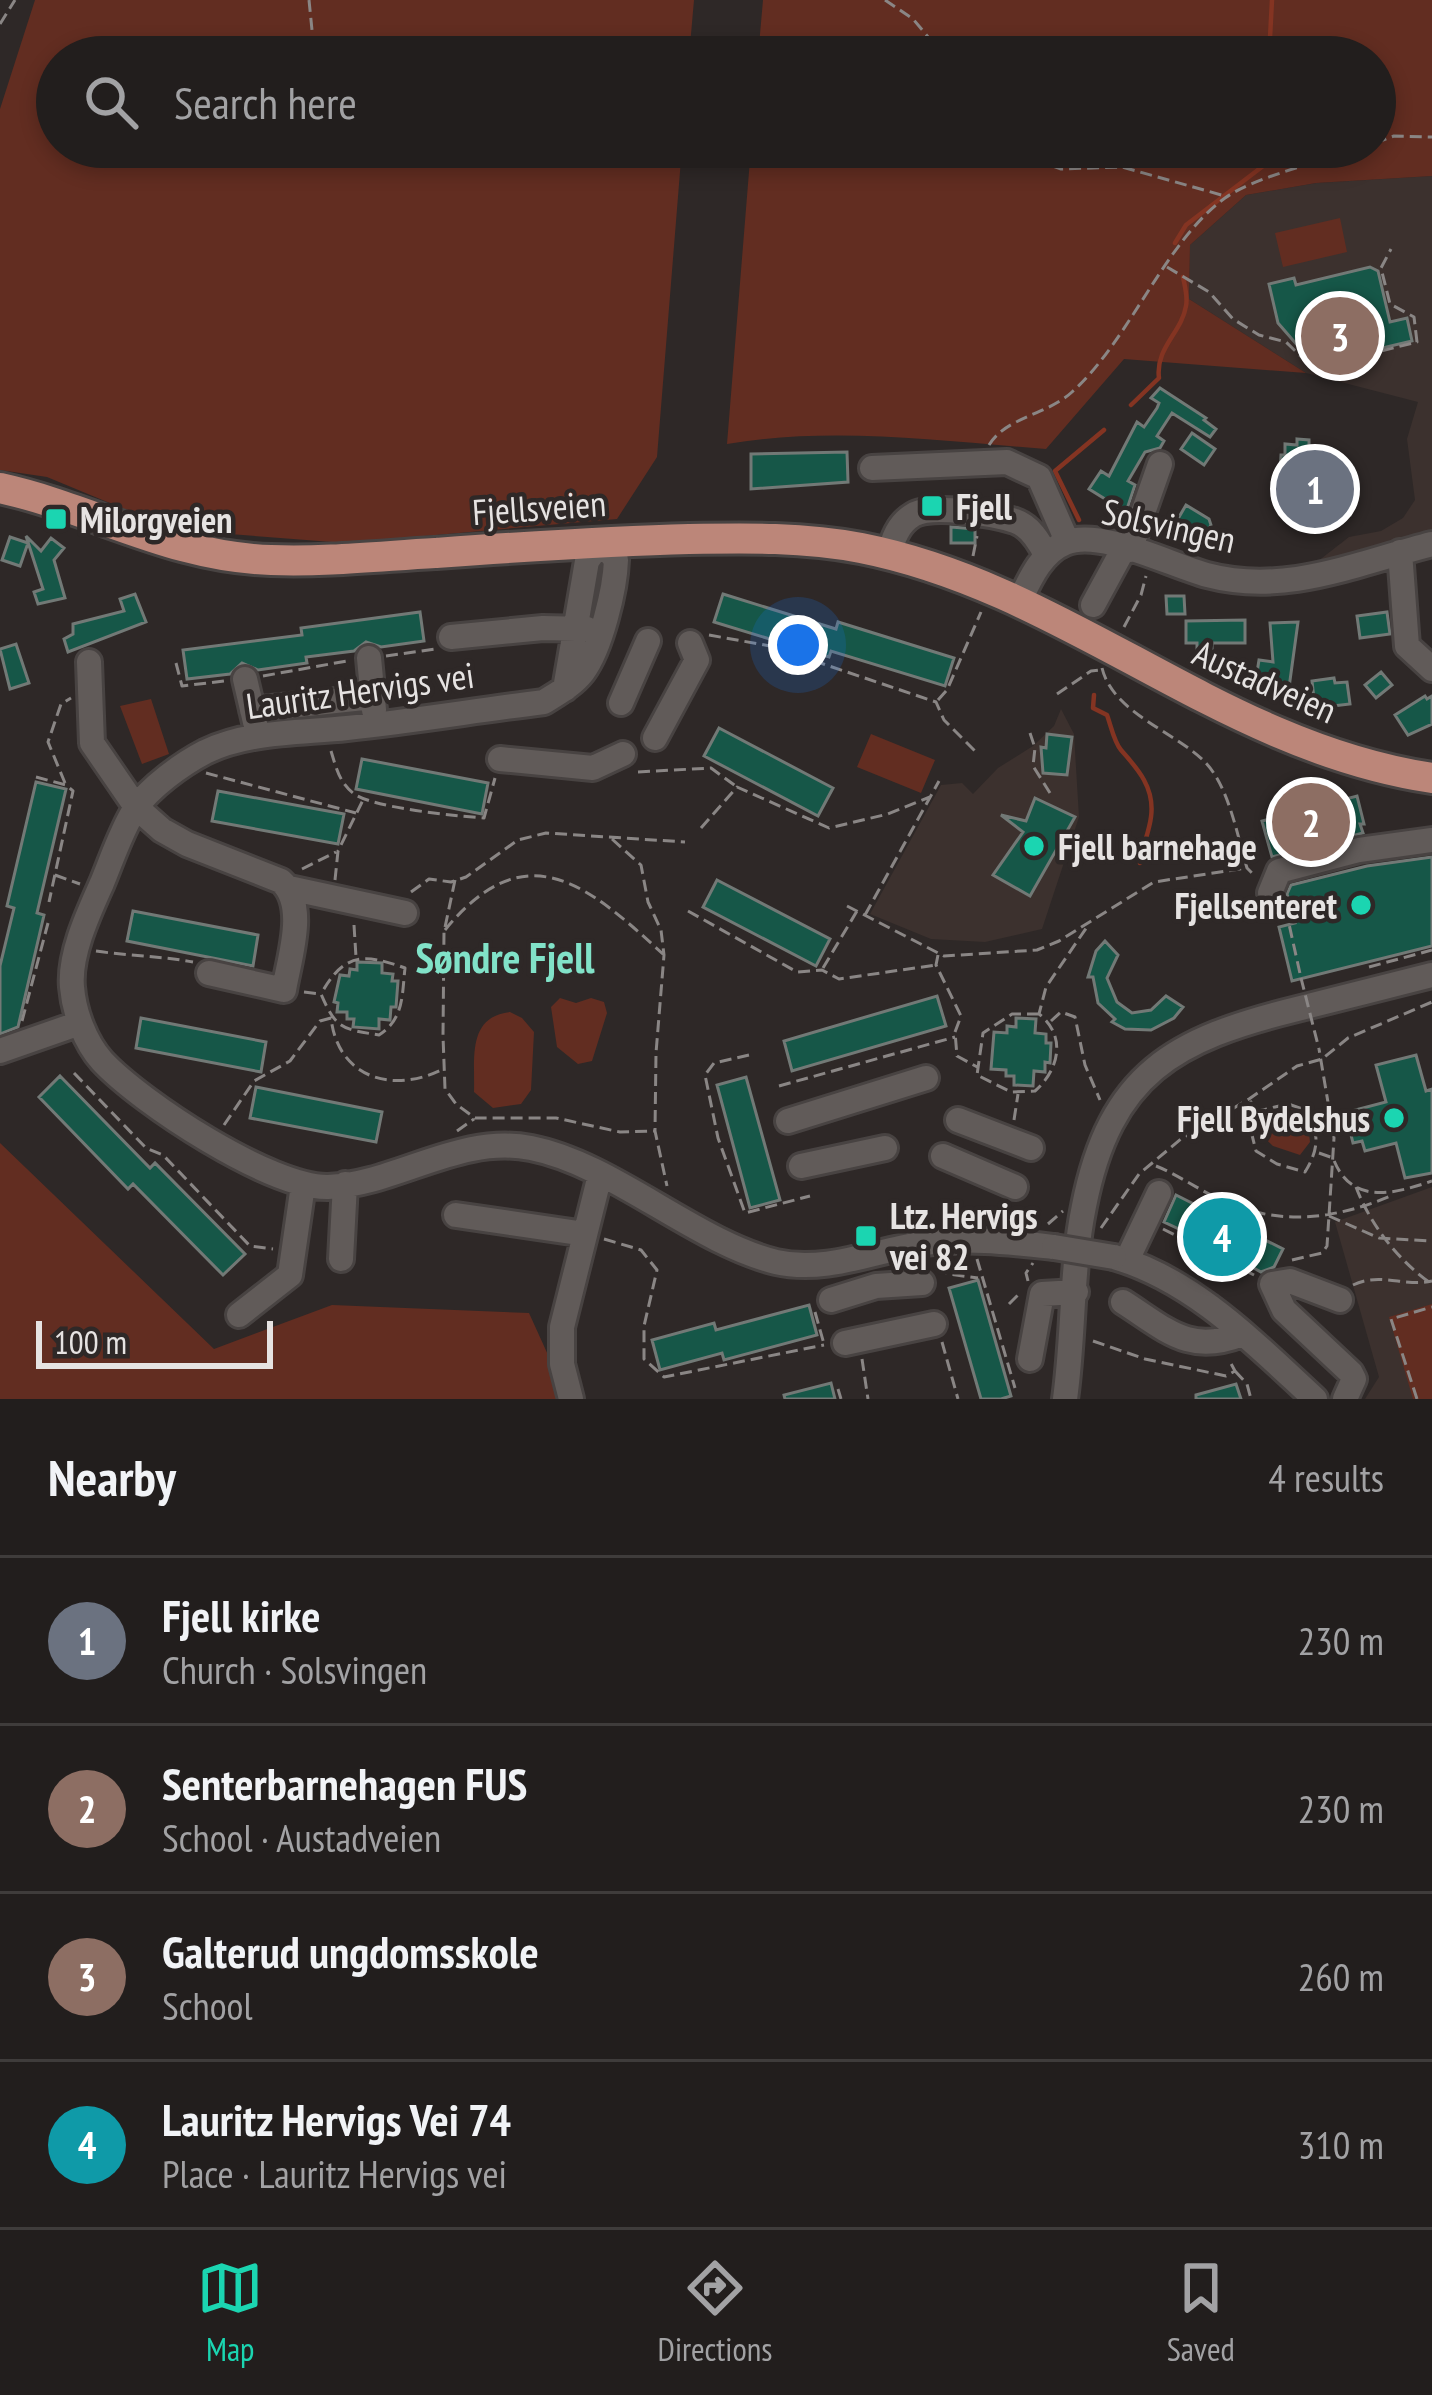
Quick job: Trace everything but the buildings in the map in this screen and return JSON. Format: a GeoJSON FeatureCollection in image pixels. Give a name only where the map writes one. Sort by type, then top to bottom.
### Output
{"type":"FeatureCollection","features":[{"type":"Feature","properties":{"kind":"main road","name":"Fjellsveien"},"geometry":{"type":"LineString","coordinates":[[0,488],[177,548],[268,560],[601,541],[773,537],[889,555],[1085,617]]}},
{"type":"Feature","properties":{"kind":"main road","name":"Austadveien"},"geometry":{"type":"LineString","coordinates":[[1085,617],[1259,727],[1366,764],[1432,778]]}},
{"type":"Feature","properties":{"kind":"street"},"geometry":{"type":"LineString","coordinates":[[872,468],[1007,462],[1039,477],[1057,548]]}},
{"type":"Feature","properties":{"kind":"street"},"geometry":{"type":"LineString","coordinates":[[1085,617],[1135,551],[1160,464]]}},
{"type":"Feature","properties":{"kind":"street"},"geometry":{"type":"LineString","coordinates":[[889,555],[895,533],[912,516],[932,509],[1018,521],[1057,548]]}},
{"type":"Feature","properties":{"kind":"street"},"geometry":{"type":"LineString","coordinates":[[601,541],[616,560],[615,580],[585,670],[566,688],[587,561],[601,541]]}},
{"type":"Feature","properties":{"kind":"street","name":"Solsvingen"},"geometry":{"type":"LineString","coordinates":[[1057,548],[1105,542],[1211,576],[1267,582],[1327,576],[1432,544]]}},
{"type":"Feature","properties":{"kind":"street"},"geometry":{"type":"LineString","coordinates":[[1020,599],[1057,548]]}},
{"type":"Feature","properties":{"kind":"street"},"geometry":{"type":"LineString","coordinates":[[1400,552],[1407,646],[1432,669]]}},
{"type":"Feature","properties":{"kind":"street"},"geometry":{"type":"LineString","coordinates":[[451,637],[601,628]]}},
{"type":"Feature","properties":{"kind":"street"},"geometry":{"type":"LineString","coordinates":[[621,703],[648,641]]}},
{"type":"Feature","properties":{"kind":"street"},"geometry":{"type":"LineString","coordinates":[[655,738],[697,660],[690,643]]}},
{"type":"Feature","properties":{"kind":"street"},"geometry":{"type":"LineString","coordinates":[[369,658],[375,724]]}},
{"type":"Feature","properties":{"kind":"street"},"geometry":{"type":"LineString","coordinates":[[89,662],[92,743],[112,778],[162,830],[292,889],[404,913]]}},
{"type":"Feature","properties":{"kind":"street"},"geometry":{"type":"LineString","coordinates":[[244,679],[259,736]]}},
{"type":"Feature","properties":{"kind":"street","name":"Lauritz Hervigs vei"},"geometry":{"type":"LineString","coordinates":[[80,1023],[71,987],[78,948],[99,890],[136,807],[190,762],[207,751],[259,736],[544,701],[566,688]]}},
{"type":"Feature","properties":{"kind":"street"},"geometry":{"type":"LineString","coordinates":[[252,710],[373,697]]}},
{"type":"Feature","properties":{"kind":"street"},"geometry":{"type":"LineString","coordinates":[[500,759],[593,768],[631,763]]}},
{"type":"Feature","properties":{"kind":"street"},"geometry":{"type":"LineString","coordinates":[[1270,893],[1279,871],[1359,850],[1432,840]]}},
{"type":"Feature","properties":{"kind":"street"},"geometry":{"type":"LineString","coordinates":[[209,973],[284,990],[296,915],[292,889]]}},
{"type":"Feature","properties":{"kind":"street"},"geometry":{"type":"LineString","coordinates":[[1065,1399],[1080,1241],[1093,1165],[1138,1084],[1188,1043],[1235,1024],[1432,975]]}},
{"type":"Feature","properties":{"kind":"street"},"geometry":{"type":"LineString","coordinates":[[0,1051],[80,1023],[93,1049],[113,1070],[214,1142],[303,1185],[345,1184],[495,1144],[533,1148],[599,1175],[780,1263],[819,1265],[974,1239],[1120,1258],[1154,1268],[1172,1280],[1231,1339],[1315,1399]]}},
{"type":"Feature","properties":{"kind":"street"},"geometry":{"type":"LineString","coordinates":[[788,1120],[936,1070]]}},
{"type":"Feature","properties":{"kind":"street"},"geometry":{"type":"LineString","coordinates":[[958,1120],[1030,1148]]}},
{"type":"Feature","properties":{"kind":"street"},"geometry":{"type":"LineString","coordinates":[[801,1166],[886,1148]]}},
{"type":"Feature","properties":{"kind":"street"},"geometry":{"type":"LineString","coordinates":[[943,1156],[1015,1187]]}},
{"type":"Feature","properties":{"kind":"street"},"geometry":{"type":"LineString","coordinates":[[572,1399],[562,1364],[562,1328],[599,1175]]}},
{"type":"Feature","properties":{"kind":"street"},"geometry":{"type":"LineString","coordinates":[[340,1259],[345,1184]]}},
{"type":"Feature","properties":{"kind":"street"},"geometry":{"type":"LineString","coordinates":[[239,1315],[290,1275],[303,1185]]}},
{"type":"Feature","properties":{"kind":"street"},"geometry":{"type":"LineString","coordinates":[[1120,1258],[1159,1193]]}},
{"type":"Feature","properties":{"kind":"street"},"geometry":{"type":"LineString","coordinates":[[456,1215],[585,1234]]}},
{"type":"Feature","properties":{"kind":"street"},"geometry":{"type":"LineString","coordinates":[[869,1254],[889,1333]]}},
{"type":"Feature","properties":{"kind":"street"},"geometry":{"type":"LineString","coordinates":[[1340,1300],[1290,1281],[1272,1284],[1284,1310],[1351,1373],[1354,1379],[1345,1399]]}},
{"type":"Feature","properties":{"kind":"street"},"geometry":{"type":"LineString","coordinates":[[831,1300],[876,1286],[922,1283]]}},
{"type":"Feature","properties":{"kind":"street"},"geometry":{"type":"LineString","coordinates":[[1030,1359],[1042,1294],[1076,1292]]}},
{"type":"Feature","properties":{"kind":"street"},"geometry":{"type":"LineString","coordinates":[[1123,1302],[1187,1342],[1231,1339]]}},
{"type":"Feature","properties":{"kind":"street"},"geometry":{"type":"LineString","coordinates":[[852,1342],[934,1324]]}},
{"type":"Feature","properties":{"kind":"path"},"geometry":{"type":"LineString","coordinates":[[0,24],[15,0]]}},
{"type":"Feature","properties":{"kind":"path"},"geometry":{"type":"LineString","coordinates":[[309,0],[313,30]]}},
{"type":"Feature","properties":{"kind":"path"},"geometry":{"type":"LineString","coordinates":[[885,0],[927,36]]}},
{"type":"Feature","properties":{"kind":"path"},"geometry":{"type":"LineString","coordinates":[[1396,136],[1432,136]]}},
{"type":"Feature","properties":{"kind":"path"},"geometry":{"type":"LineString","coordinates":[[1058,168],[1092,168]]}},
{"type":"Feature","properties":{"kind":"path"},"geometry":{"type":"LineString","coordinates":[[1126,168],[1226,196]]}},
{"type":"Feature","properties":{"kind":"path"},"geometry":{"type":"LineString","coordinates":[[988,461],[989,442],[1004,427],[1039,415],[1071,393],[1115,342],[1202,219],[1226,196],[1304,168]]}},
{"type":"Feature","properties":{"kind":"path"},"geometry":{"type":"LineString","coordinates":[[1166,266],[1209,292],[1233,319],[1259,335],[1286,342],[1313,368],[1418,342],[1414,317],[1390,304],[1381,268],[1390,249]]}},
{"type":"Feature","properties":{"kind":"path"},"geometry":{"type":"LineString","coordinates":[[970,563],[980,515]]}},
{"type":"Feature","properties":{"kind":"path"},"geometry":{"type":"LineString","coordinates":[[1122,633],[1142,595],[1135,551]]}},
{"type":"Feature","properties":{"kind":"path"},"geometry":{"type":"LineString","coordinates":[[936,702],[987,600]]}},
{"type":"Feature","properties":{"kind":"path"},"geometry":{"type":"LineString","coordinates":[[690,643],[712,634],[770,646],[936,702],[944,720],[977,754]]}},
{"type":"Feature","properties":{"kind":"path"},"geometry":{"type":"LineString","coordinates":[[176,663],[182,686],[439,649],[451,637]]}},
{"type":"Feature","properties":{"kind":"path"},"geometry":{"type":"LineString","coordinates":[[1057,694],[1102,668],[1111,688],[1159,732],[1206,763],[1224,796],[1247,868],[1289,924],[1322,1059],[1333,1158],[1327,1246],[1322,1253],[1294,1258],[1272,1284],[1145,1220]]}},
{"type":"Feature","properties":{"kind":"path"},"geometry":{"type":"LineString","coordinates":[[66,785],[48,742],[52,720],[69,697],[88,707]]}},
{"type":"Feature","properties":{"kind":"path"},"geometry":{"type":"LineString","coordinates":[[326,730],[338,775],[356,796],[442,815],[484,818],[500,759]]}},
{"type":"Feature","properties":{"kind":"path"},"geometry":{"type":"LineString","coordinates":[[1030,734],[1035,748],[1033,766],[1050,794]]}},
{"type":"Feature","properties":{"kind":"path"},"geometry":{"type":"LineString","coordinates":[[190,762],[213,778],[356,813]]}},
{"type":"Feature","properties":{"kind":"path"},"geometry":{"type":"LineString","coordinates":[[631,763],[711,768],[737,787],[829,828],[888,814],[930,796]]}},
{"type":"Feature","properties":{"kind":"path"},"geometry":{"type":"LineString","coordinates":[[36,777],[73,791],[49,902]]}},
{"type":"Feature","properties":{"kind":"path"},"geometry":{"type":"LineString","coordinates":[[865,915],[939,781]]}},
{"type":"Feature","properties":{"kind":"path"},"geometry":{"type":"LineString","coordinates":[[701,828],[737,787]]}},
{"type":"Feature","properties":{"kind":"path"},"geometry":{"type":"LineString","coordinates":[[356,959],[338,851],[363,798]]}},
{"type":"Feature","properties":{"kind":"path"},"geometry":{"type":"LineString","coordinates":[[404,913],[409,893],[429,879],[455,880],[518,840],[546,833],[685,842]]}},
{"type":"Feature","properties":{"kind":"path"},"geometry":{"type":"LineString","coordinates":[[612,839],[641,865],[648,902],[661,930],[664,955],[655,1131],[669,1190],[668,1211]]}},
{"type":"Feature","properties":{"kind":"path"},"geometry":{"type":"LineString","coordinates":[[292,889],[299,870],[338,851]]}},
{"type":"Feature","properties":{"kind":"path"},"geometry":{"type":"LineString","coordinates":[[847,906],[944,956],[1037,950],[1154,882],[1247,868]]}},
{"type":"Feature","properties":{"kind":"path"},"geometry":{"type":"LineString","coordinates":[[443,932],[472,897],[526,873],[584,888],[664,955]]}},
{"type":"Feature","properties":{"kind":"path"},"geometry":{"type":"LineString","coordinates":[[53,875],[99,890]]}},
{"type":"Feature","properties":{"kind":"path"},"geometry":{"type":"LineString","coordinates":[[455,880],[443,932],[443,1069],[445,1089],[456,1104],[476,1118],[556,1118],[620,1132],[655,1131]]}},
{"type":"Feature","properties":{"kind":"path"},"geometry":{"type":"LineString","coordinates":[[822,970],[857,910]]}},
{"type":"Feature","properties":{"kind":"path"},"geometry":{"type":"LineString","coordinates":[[688,911],[797,972],[822,970],[839,979],[936,965]]}},
{"type":"Feature","properties":{"kind":"path"},"geometry":{"type":"LineString","coordinates":[[1039,1014],[1046,986],[1090,922]]}},
{"type":"Feature","properties":{"kind":"path"},"geometry":{"type":"LineString","coordinates":[[21,1023],[48,923]]}},
{"type":"Feature","properties":{"kind":"path"},"geometry":{"type":"LineString","coordinates":[[645,938],[661,930]]}},
{"type":"Feature","properties":{"kind":"path"},"geometry":{"type":"LineString","coordinates":[[78,948],[178,959],[196,963],[209,973]]}},
{"type":"Feature","properties":{"kind":"path"},"geometry":{"type":"LineString","coordinates":[[1369,967],[1432,950]]}},
{"type":"Feature","properties":{"kind":"path"},"geometry":{"type":"LineString","coordinates":[[938,953],[936,965],[961,1016],[955,1037],[957,1056]]}},
{"type":"Feature","properties":{"kind":"path"},"geometry":{"type":"LineString","coordinates":[[321,994],[334,971],[356,959],[375,957],[405,968],[401,1011],[390,1028],[379,1035],[344,1029],[331,1018]]}},
{"type":"Feature","properties":{"kind":"path"},"geometry":{"type":"LineString","coordinates":[[284,990],[321,994]]}},
{"type":"Feature","properties":{"kind":"path"},"geometry":{"type":"LineString","coordinates":[[321,994],[336,1043],[373,1078],[394,1084],[423,1080],[443,1069]]}},
{"type":"Feature","properties":{"kind":"path"},"geometry":{"type":"LineString","coordinates":[[1080,1241],[1098,1234],[1139,1174],[1181,1138],[1250,1100],[1297,1066],[1322,1059],[1348,1038],[1432,1002]]}},
{"type":"Feature","properties":{"kind":"path"},"geometry":{"type":"LineString","coordinates":[[1050,1023],[1061,1012],[1076,1017],[1084,1065],[1101,1102],[1100,1112],[1113,1123]]}},
{"type":"Feature","properties":{"kind":"path"},"geometry":{"type":"LineString","coordinates":[[1012,1014],[1039,1014],[1050,1023],[1058,1053],[1052,1077],[1035,1091],[1018,1092],[977,1075],[983,1033],[1012,1014]]}},
{"type":"Feature","properties":{"kind":"path"},"geometry":{"type":"LineString","coordinates":[[214,1142],[243,1092],[290,1061],[320,1021],[331,1018]]}},
{"type":"Feature","properties":{"kind":"path"},"geometry":{"type":"LineString","coordinates":[[778,1086],[955,1037]]}},
{"type":"Feature","properties":{"kind":"path"},"geometry":{"type":"LineString","coordinates":[[749,1054],[715,1063],[705,1075],[718,1138],[745,1213],[810,1196]]}},
{"type":"Feature","properties":{"kind":"path"},"geometry":{"type":"LineString","coordinates":[[957,1056],[979,1068]]}},
{"type":"Feature","properties":{"kind":"path"},"geometry":{"type":"LineString","coordinates":[[936,1070],[957,1056]]}},
{"type":"Feature","properties":{"kind":"path"},"geometry":{"type":"LineString","coordinates":[[74,1073],[146,1148],[163,1155],[250,1246],[292,1252]]}},
{"type":"Feature","properties":{"kind":"path"},"geometry":{"type":"LineString","coordinates":[[1006,1138],[1018,1092]]}},
{"type":"Feature","properties":{"kind":"path"},"geometry":{"type":"LineString","coordinates":[[1250,1100],[1258,1111]]}},
{"type":"Feature","properties":{"kind":"path"},"geometry":{"type":"LineString","coordinates":[[1288,1104],[1306,1110],[1316,1126],[1317,1153],[1305,1172],[1277,1164],[1256,1151],[1250,1127],[1258,1111],[1288,1104]]}},
{"type":"Feature","properties":{"kind":"path"},"geometry":{"type":"LineString","coordinates":[[1316,1126],[1332,1122]]}},
{"type":"Feature","properties":{"kind":"path"},"geometry":{"type":"LineString","coordinates":[[1317,1153],[1333,1158]]}},
{"type":"Feature","properties":{"kind":"path"},"geometry":{"type":"LineString","coordinates":[[1333,1158],[1338,1173],[1355,1185],[1393,1195]]}},
{"type":"Feature","properties":{"kind":"path"},"geometry":{"type":"LineString","coordinates":[[1154,1165],[1262,1216],[1302,1219],[1363,1206],[1432,1181]]}},
{"type":"Feature","properties":{"kind":"path"},"geometry":{"type":"LineString","coordinates":[[1355,1185],[1363,1206],[1387,1239],[1410,1268],[1430,1281]]}},
{"type":"Feature","properties":{"kind":"path"},"geometry":{"type":"LineString","coordinates":[[1042,1294],[1009,1304],[1029,1284],[1026,1273],[1053,1219],[1087,1193]]}},
{"type":"Feature","properties":{"kind":"path"},"geometry":{"type":"LineString","coordinates":[[1328,1214],[1387,1239],[1432,1241]]}},
{"type":"Feature","properties":{"kind":"path"},"geometry":{"type":"LineString","coordinates":[[585,1234],[641,1250],[657,1270],[644,1326],[644,1359],[664,1377],[852,1342],[868,1399]]}},
{"type":"Feature","properties":{"kind":"path"},"geometry":{"type":"LineString","coordinates":[[974,1239],[980,1278],[1015,1388]]}},
{"type":"Feature","properties":{"kind":"path"},"geometry":{"type":"LineString","coordinates":[[922,1283],[929,1265],[948,1274],[980,1278]]}},
{"type":"Feature","properties":{"kind":"path"},"geometry":{"type":"LineString","coordinates":[[1340,1300],[1348,1288],[1366,1278],[1430,1281]]}},
{"type":"Feature","properties":{"kind":"path"},"geometry":{"type":"LineString","coordinates":[[1417,1399],[1391,1319],[1432,1306]]}},
{"type":"Feature","properties":{"kind":"path"},"geometry":{"type":"LineString","coordinates":[[934,1324],[958,1399]]}},
{"type":"Feature","properties":{"kind":"path"},"geometry":{"type":"LineString","coordinates":[[1231,1339],[1235,1371],[1247,1384],[1251,1399]]}},
{"type":"Feature","properties":{"kind":"path"},"geometry":{"type":"LineString","coordinates":[[1093,1341],[1166,1364],[1226,1376],[1235,1371]]}},
{"type":"Feature","properties":{"kind":"path"},"geometry":{"type":"LineString","coordinates":[[838,1390],[841,1399]]}},
{"type":"Feature","properties":{"kind":"shaded area"},"geometry":{"type":"Polygon","coordinates":[[[35,0],[694,0],[691,36],[36,36],[36,168],[680,168],[657,457],[617,519],[345,543],[203,532],[153,521],[47,477],[0,470],[0,109],[35,0]]]}},
{"type":"Feature","properties":{"kind":"shaded area"},"geometry":{"type":"Polygon","coordinates":[[[763,0],[1432,0],[1432,176],[1316,183],[1246,195],[1190,245],[1189,299],[1306,373],[1124,359],[1046,449],[846,436],[727,444],[749,168],[1396,168],[1396,36],[760,36],[763,0]]]}},
{"type":"Feature","properties":{"kind":"shaded area"},"geometry":{"type":"Polygon","coordinates":[[[1432,176],[1432,541],[1313,565],[1349,537],[1381,531],[1403,518],[1415,500],[1407,439],[1418,402],[1306,373],[1189,299],[1190,245],[1246,195],[1316,183],[1432,176]]]}},
{"type":"Feature","properties":{"kind":"shaded area"},"geometry":{"type":"Polygon","coordinates":[[[1340,218],[1347,252],[1283,267],[1275,233],[1340,218]]]}},
{"type":"Feature","properties":{"kind":"shaded area"},"geometry":{"type":"Polygon","coordinates":[[[151,699],[169,754],[142,764],[120,706],[151,699]]]}},
{"type":"Feature","properties":{"kind":"shaded area"},"geometry":{"type":"Polygon","coordinates":[[[1061,709],[1074,734],[1079,817],[1042,929],[985,942],[931,939],[870,914],[941,785],[962,783],[973,794],[998,768],[1054,726],[1061,709]]]}},
{"type":"Feature","properties":{"kind":"shaded area"},"geometry":{"type":"Polygon","coordinates":[[[871,734],[935,760],[921,793],[857,767],[871,734]]]}},
{"type":"Feature","properties":{"kind":"shaded area"},"geometry":{"type":"Polygon","coordinates":[[[560,998],[604,1002],[607,1013],[592,1061],[578,1064],[557,1047],[551,1007],[560,998]]]}},
{"type":"Feature","properties":{"kind":"shaded area"},"geometry":{"type":"Polygon","coordinates":[[[510,1012],[534,1032],[531,1090],[521,1104],[493,1108],[474,1092],[476,1041],[486,1022],[510,1012]]]}},
{"type":"Feature","properties":{"kind":"shaded area"},"geometry":{"type":"Polygon","coordinates":[[[1299,1109],[1307,1117],[1310,1142],[1300,1155],[1273,1146],[1260,1134],[1260,1116],[1299,1109]]]}},
{"type":"Feature","properties":{"kind":"shaded area"},"geometry":{"type":"Polygon","coordinates":[[[0,1143],[214,1349],[332,1305],[529,1313],[568,1399],[0,1399],[0,1143]]]}},
{"type":"Feature","properties":{"kind":"shaded area"},"geometry":{"type":"Polygon","coordinates":[[[1432,1187],[1432,1399],[1365,1399],[1379,1377],[1335,1222],[1432,1187]]]}},
{"type":"Feature","properties":{"kind":"shaded area"},"geometry":{"type":"Polygon","coordinates":[[[1432,1304],[1432,1399],[1413,1399],[1389,1317],[1432,1304]]]}},
{"type":"Feature","properties":{"kind":"waterway"},"geometry":{"type":"LineString","coordinates":[[1270,36],[1272,0]]}},
{"type":"Feature","properties":{"kind":"waterway"},"geometry":{"type":"LineString","coordinates":[[1175,243],[1186,225],[1260,168]]}},
{"type":"Feature","properties":{"kind":"waterway"},"geometry":{"type":"LineString","coordinates":[[1131,405],[1159,378],[1161,358],[1186,306],[1183,277]]}},
{"type":"Feature","properties":{"kind":"waterway"},"geometry":{"type":"LineString","coordinates":[[1079,520],[1055,471],[1104,430]]}},
{"type":"Feature","properties":{"kind":"waterway"},"geometry":{"type":"LineString","coordinates":[[1094,695],[1093,708],[1107,715],[1116,743],[1148,788],[1151,817],[1140,863]]}},
{"type":"Feature","properties":{"kind":"place","name":"Galterud ungdomsskole"},"geometry":{"type":"Point","coordinates":[1340,336]}},
{"type":"Feature","properties":{"kind":"place","name":"Fjell kirke"},"geometry":{"type":"Point","coordinates":[1315,489]}},
{"type":"Feature","properties":{"kind":"place","name":"Fjell"},"geometry":{"type":"Point","coordinates":[932,506]}},
{"type":"Feature","properties":{"kind":"place","name":"Milorgveien"},"geometry":{"type":"Point","coordinates":[56,519]}},
{"type":"Feature","properties":{"kind":"place","name":"Senterbarnehagen FUS"},"geometry":{"type":"Point","coordinates":[1311,822]}},
{"type":"Feature","properties":{"kind":"place","name":"Fjell barnehage"},"geometry":{"type":"Point","coordinates":[1034,846]}},
{"type":"Feature","properties":{"kind":"place","name":"Fjellsenteret"},"geometry":{"type":"Point","coordinates":[1361,905]}},
{"type":"Feature","properties":{"kind":"place","name":"Fjell Bydelshus"},"geometry":{"type":"Point","coordinates":[1394,1118]}},
{"type":"Feature","properties":{"kind":"place","name":"Ltz. Hervigs vei 82"},"geometry":{"type":"Point","coordinates":[866,1236]}},
{"type":"Feature","properties":{"kind":"place","name":"Lauritz Hervigs Vei 74"},"geometry":{"type":"Point","coordinates":[1222,1237]}},
{"type":"Feature","properties":{"kind":"district","name":"Søndre Fjell"},"geometry":{"type":"Point","coordinates":[505,957]}}]}
